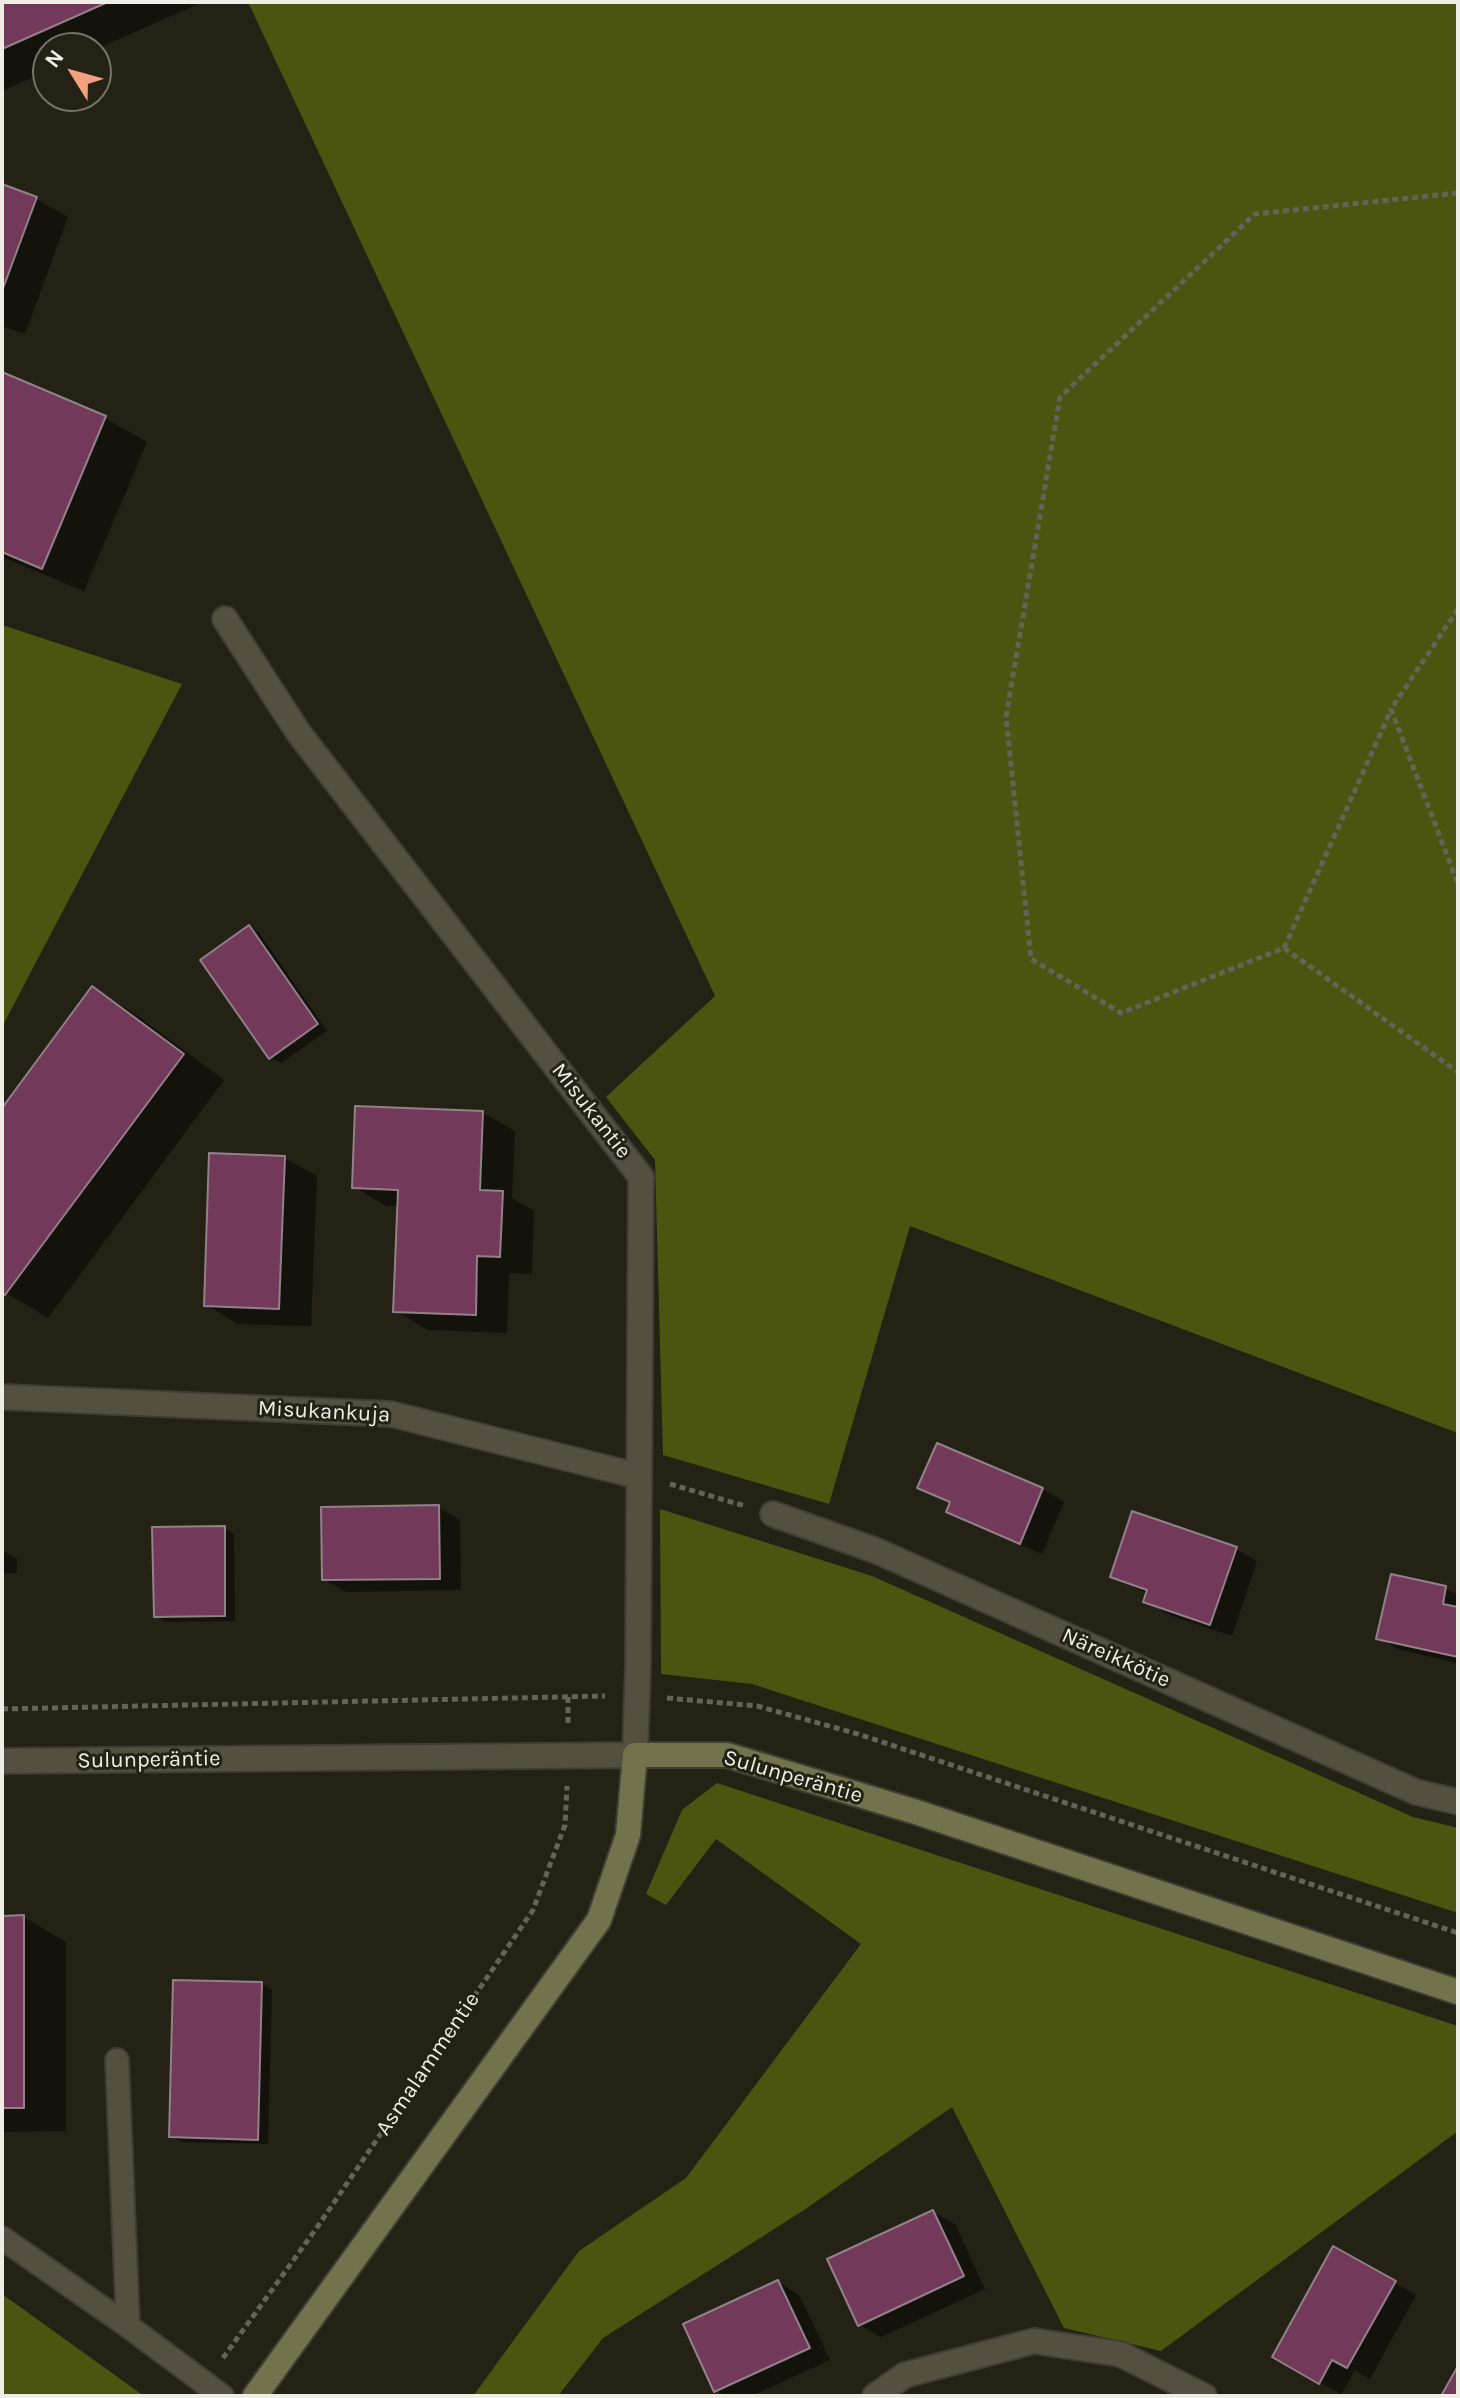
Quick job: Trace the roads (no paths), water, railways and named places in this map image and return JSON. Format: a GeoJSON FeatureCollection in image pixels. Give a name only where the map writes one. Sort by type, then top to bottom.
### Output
{"type":"FeatureCollection","features":[{"type":"Feature","properties":{"kind":"street","name":"Misukantie"},"geometry":{"type":"LineString","coordinates":[[225,619],[298,732],[641,1177],[635,1755]]}},
{"type":"Feature","properties":{"kind":"street","name":"Misukankuja"},"geometry":{"type":"LineString","coordinates":[[2,1397],[391,1414],[638,1476]]}},
{"type":"Feature","properties":{"kind":"street","name":"Näreikkötie"},"geometry":{"type":"LineString","coordinates":[[773,1514],[877,1551],[1416,1792],[1458,1802]]}},
{"type":"Feature","properties":{"kind":"street"},"geometry":{"type":"LineString","coordinates":[[255,2396],[599,1920],[628,1835],[635,1755]]}},
{"type":"Feature","properties":{"kind":"street","name":"Sulunperäntie"},"geometry":{"type":"LineString","coordinates":[[2,1761],[727,1755],[916,1812],[1458,1992]]}},
{"type":"Feature","properties":{"kind":"street"},"geometry":{"type":"LineString","coordinates":[[875,2396],[905,2375],[1034,2341],[1120,2354],[1204,2396]]}},
{"type":"Feature","properties":{"kind":"lane"},"geometry":{"type":"LineString","coordinates":[[117,2060],[128,2326]]}},
{"type":"Feature","properties":{"kind":"lane"},"geometry":{"type":"LineString","coordinates":[[2,2238],[213,2390]]}}]}
